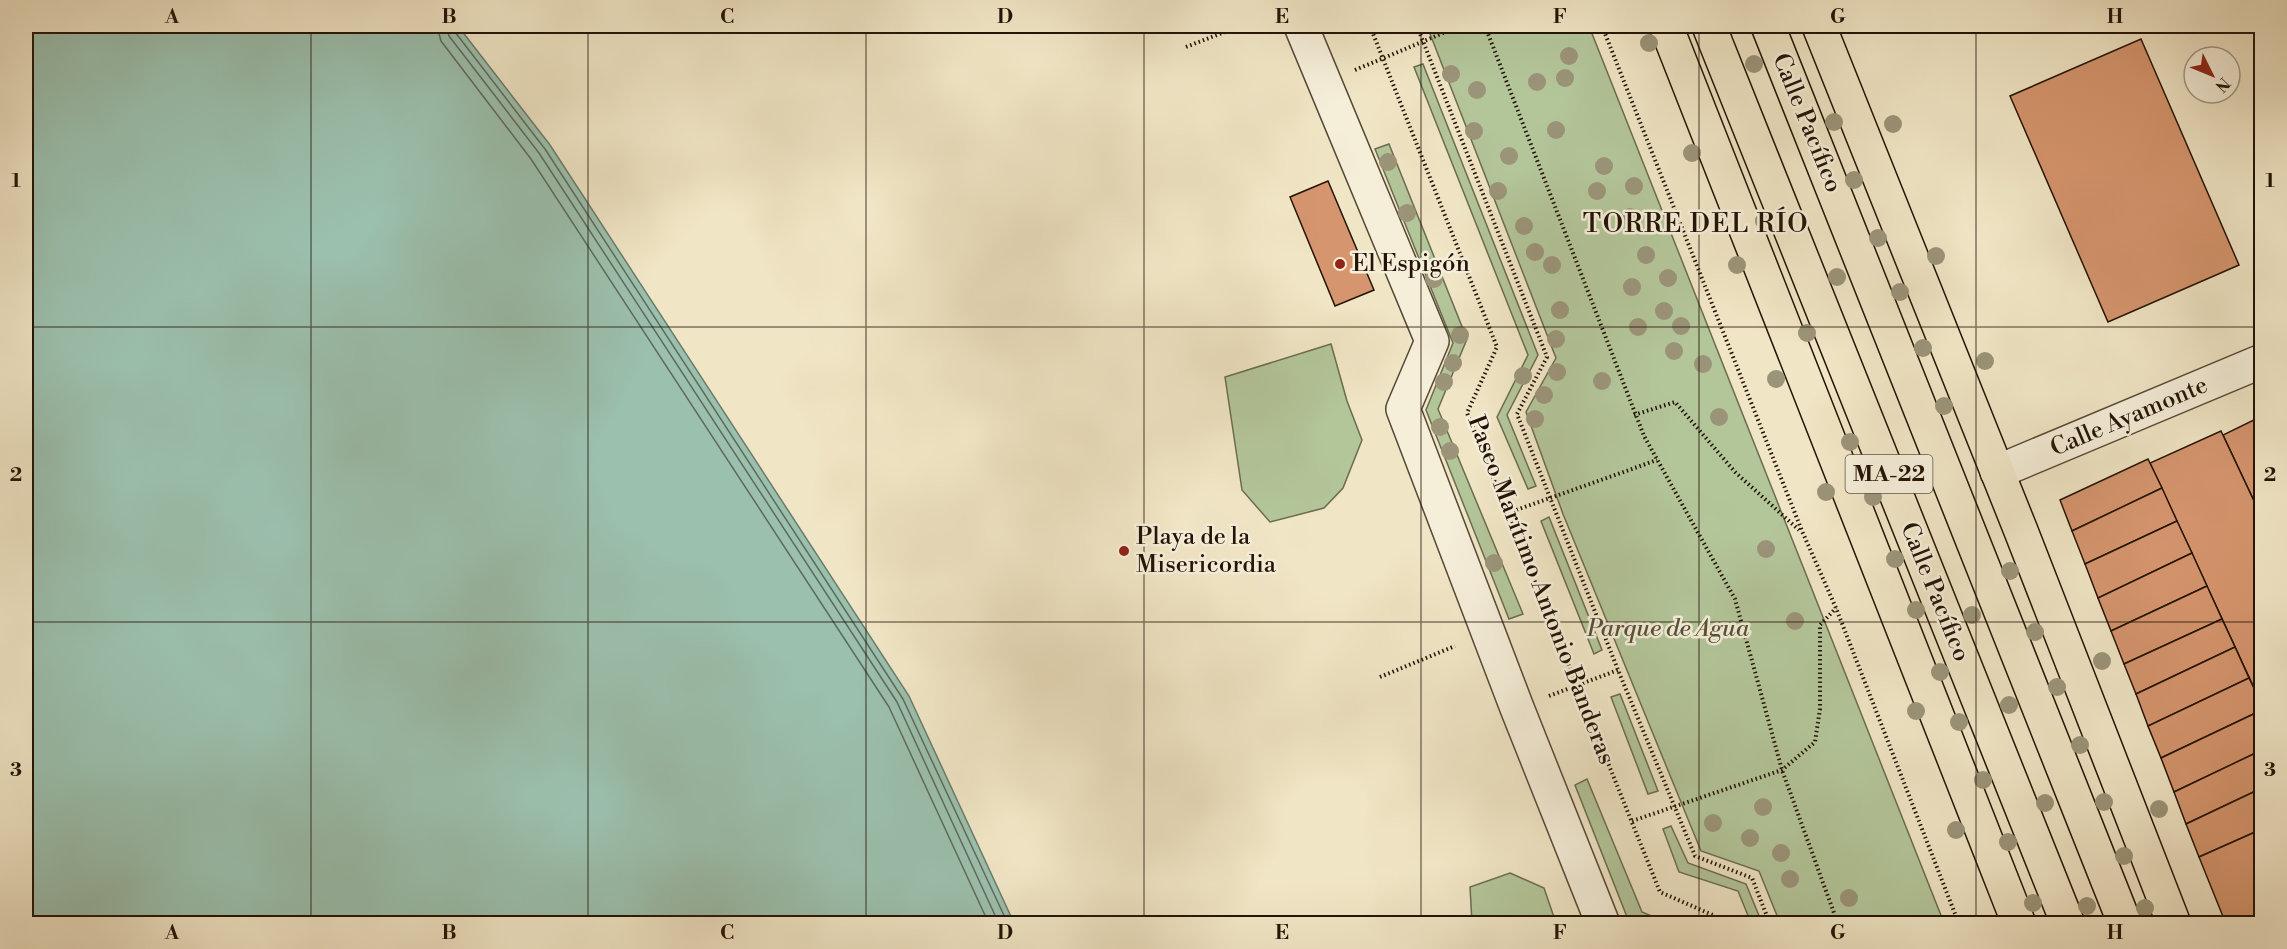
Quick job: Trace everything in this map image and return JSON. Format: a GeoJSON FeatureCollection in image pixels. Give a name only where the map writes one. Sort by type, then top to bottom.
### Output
{"type":"FeatureCollection","features":[{"type":"Feature","properties":{"kind":"main road","name":"Calle Pacífico"},"geometry":{"type":"LineString","coordinates":[[1666,26],[2019,924]]}},
{"type":"Feature","properties":{"kind":"main road","name":"Calle Pacífico"},"geometry":{"type":"LineString","coordinates":[[1709,26],[2068,924]]}},
{"type":"Feature","properties":{"kind":"main road","name":"Calle Pacífico"},"geometry":{"type":"LineString","coordinates":[[1768,26],[2125,924]]}},
{"type":"Feature","properties":{"kind":"main road","name":"Calle Pacífico"},"geometry":{"type":"LineString","coordinates":[[1819,26],[2174,924]]}},
{"type":"Feature","properties":{"kind":"street"},"geometry":{"type":"LineString","coordinates":[[1301,26],[1432,341],[1403,409],[1517,708],[1604,924]]}},
{"type":"Feature","properties":{"kind":"street","name":"Calle Ayamonte"},"geometry":{"type":"LineString","coordinates":[[1997,472],[2262,361]]}},
{"type":"Feature","properties":{"kind":"path"},"geometry":{"type":"LineString","coordinates":[[1186,47],[1240,26]]}},
{"type":"Feature","properties":{"kind":"path","name":"Paseo Marítimo Antonio Banderas"},"geometry":{"type":"LineString","coordinates":[[1370,26],[1497,347],[1467,413],[1660,892],[1715,916],[1718,924]]}},
{"type":"Feature","properties":{"kind":"path"},"geometry":{"type":"LineString","coordinates":[[1417,26],[1547,357],[1517,414],[1618,670],[1695,856],[1752,878],[1770,924]]}},
{"type":"Feature","properties":{"kind":"path"},"geometry":{"type":"LineString","coordinates":[[1383,59],[1460,26]]}},
{"type":"Feature","properties":{"kind":"path"},"geometry":{"type":"LineString","coordinates":[[1485,26],[1634,415],[1735,599],[1782,770],[1838,924]]}},
{"type":"Feature","properties":{"kind":"path"},"geometry":{"type":"LineString","coordinates":[[1602,26],[1802,531],[1836,608],[1959,924]]}},
{"type":"Feature","properties":{"kind":"path"},"geometry":{"type":"LineString","coordinates":[[1634,415],[1675,402],[1735,472],[1802,531]]}},
{"type":"Feature","properties":{"kind":"path"},"geometry":{"type":"LineString","coordinates":[[1508,513],[1657,460]]}},
{"type":"Feature","properties":{"kind":"path"},"geometry":{"type":"LineString","coordinates":[[1632,821],[1782,770],[1815,742],[1820,709],[1820,625],[1836,608]]}},
{"type":"Feature","properties":{"kind":"path"},"geometry":{"type":"LineString","coordinates":[[1380,677],[1461,643]]}},
{"type":"Feature","properties":{"kind":"path"},"geometry":{"type":"LineString","coordinates":[[1517,708],[1618,670]]}},
{"type":"Feature","properties":{"kind":"green space","name":"Parque de Agua"},"geometry":{"type":"Polygon","coordinates":[[[1427,26],[1589,26],[1944,923],[1780,923],[1759,871],[1701,851],[1563,514],[1526,412],[1556,358],[1427,26]]]}},
{"type":"Feature","properties":{"kind":"green space"},"geometry":{"type":"Polygon","coordinates":[[[1423,64],[1538,355],[1507,415],[1536,486],[1528,489],[1497,417],[1528,355],[1414,67],[1423,64]]]}},
{"type":"Feature","properties":{"kind":"green space"},"geometry":{"type":"Polygon","coordinates":[[[1389,144],[1467,339],[1438,409],[1523,614],[1509,619],[1426,410],[1453,343],[1375,149],[1389,144]]]}},
{"type":"Feature","properties":{"kind":"green space"},"geometry":{"type":"Polygon","coordinates":[[[1331,344],[1347,401],[1362,440],[1343,488],[1324,508],[1270,522],[1242,490],[1225,377],[1331,344]]]}},
{"type":"Feature","properties":{"kind":"green space"},"geometry":{"type":"Polygon","coordinates":[[[1549,517],[1602,650],[1594,654],[1541,521],[1549,517]]]}},
{"type":"Feature","properties":{"kind":"green space"},"geometry":{"type":"Polygon","coordinates":[[[1620,694],[1658,791],[1648,794],[1611,697],[1620,694]]]}},
{"type":"Feature","properties":{"kind":"green space"},"geometry":{"type":"Polygon","coordinates":[[[1587,779],[1642,912],[1668,923],[1629,922],[1575,785],[1587,779]]]}},
{"type":"Feature","properties":{"kind":"green space"},"geometry":{"type":"Polygon","coordinates":[[[1671,826],[1688,863],[1746,884],[1762,923],[1751,923],[1738,891],[1679,872],[1663,829],[1671,826]]]}},
{"type":"Feature","properties":{"kind":"green space"},"geometry":{"type":"Polygon","coordinates":[[[1510,873],[1544,888],[1556,923],[1472,923],[1470,887],[1510,873]]]}},
{"type":"Feature","properties":{"kind":"water"},"geometry":{"type":"Polygon","coordinates":[[[26,26],[458,26],[550,145],[909,696],[1014,923],[26,923],[26,26]]]}},
{"type":"Feature","properties":{"kind":"building"},"geometry":{"type":"Polygon","coordinates":[[[2141,39],[2239,265],[2108,322],[2010,96],[2141,39]]]}},
{"type":"Feature","properties":{"kind":"building","name":"El Espigón"},"geometry":{"type":"Polygon","coordinates":[[[1328,181],[1374,290],[1335,306],[1290,197],[1328,181]]]}},
{"type":"Feature","properties":{"kind":"building"},"geometry":{"type":"Polygon","coordinates":[[[2262,416],[2262,518],[2223,435],[2262,416]]]}},
{"type":"Feature","properties":{"kind":"building"},"geometry":{"type":"Polygon","coordinates":[[[2221,431],[2262,518],[2262,705],[2150,463],[2221,431]]]}},
{"type":"Feature","properties":{"kind":"building"},"geometry":{"type":"Polygon","coordinates":[[[2148,459],[2162,488],[2072,531],[2060,500],[2148,459]]]}},
{"type":"Feature","properties":{"kind":"building"},"geometry":{"type":"Polygon","coordinates":[[[2162,488],[2177,521],[2085,564],[2072,531],[2162,488]]]}},
{"type":"Feature","properties":{"kind":"building"},"geometry":{"type":"Polygon","coordinates":[[[2177,521],[2192,553],[2098,598],[2085,564],[2177,521]]]}},
{"type":"Feature","properties":{"kind":"building"},"geometry":{"type":"Polygon","coordinates":[[[2192,553],[2207,586],[2111,631],[2098,598],[2192,553]]]}},
{"type":"Feature","properties":{"kind":"building"},"geometry":{"type":"Polygon","coordinates":[[[2207,586],[2222,619],[2124,664],[2111,631],[2207,586]]]}},
{"type":"Feature","properties":{"kind":"building"},"geometry":{"type":"Polygon","coordinates":[[[2222,619],[2235,647],[2136,694],[2124,664],[2222,619]]]}},
{"type":"Feature","properties":{"kind":"building"},"geometry":{"type":"Polygon","coordinates":[[[2235,647],[2249,678],[2148,726],[2136,694],[2235,647]]]}},
{"type":"Feature","properties":{"kind":"building"},"geometry":{"type":"Polygon","coordinates":[[[2249,678],[2262,705],[2262,710],[2161,758],[2148,726],[2249,678]]]}},
{"type":"Feature","properties":{"kind":"building"},"geometry":{"type":"Polygon","coordinates":[[[2262,710],[2262,750],[2174,792],[2161,758],[2262,710]]]}},
{"type":"Feature","properties":{"kind":"building"},"geometry":{"type":"Polygon","coordinates":[[[2262,750],[2262,788],[2186,824],[2174,792],[2262,750]]]}},
{"type":"Feature","properties":{"kind":"building"},"geometry":{"type":"Polygon","coordinates":[[[2262,788],[2262,829],[2199,857],[2186,824],[2262,788]]]}},
{"type":"Feature","properties":{"kind":"building"},"geometry":{"type":"Polygon","coordinates":[[[2262,829],[2262,924],[2226,924],[2199,857],[2262,829]]]}},
{"type":"Feature","properties":{"kind":"place","name":"El Espigón"},"geometry":{"type":"Point","coordinates":[1340,264]}},
{"type":"Feature","properties":{"kind":"place","name":"Playa de la Misericordia"},"geometry":{"type":"Point","coordinates":[1124,551]}},
{"type":"Feature","properties":{"kind":"district","name":"TORRE DEL RÍO"},"geometry":{"type":"Point","coordinates":[1696,224]}}]}
